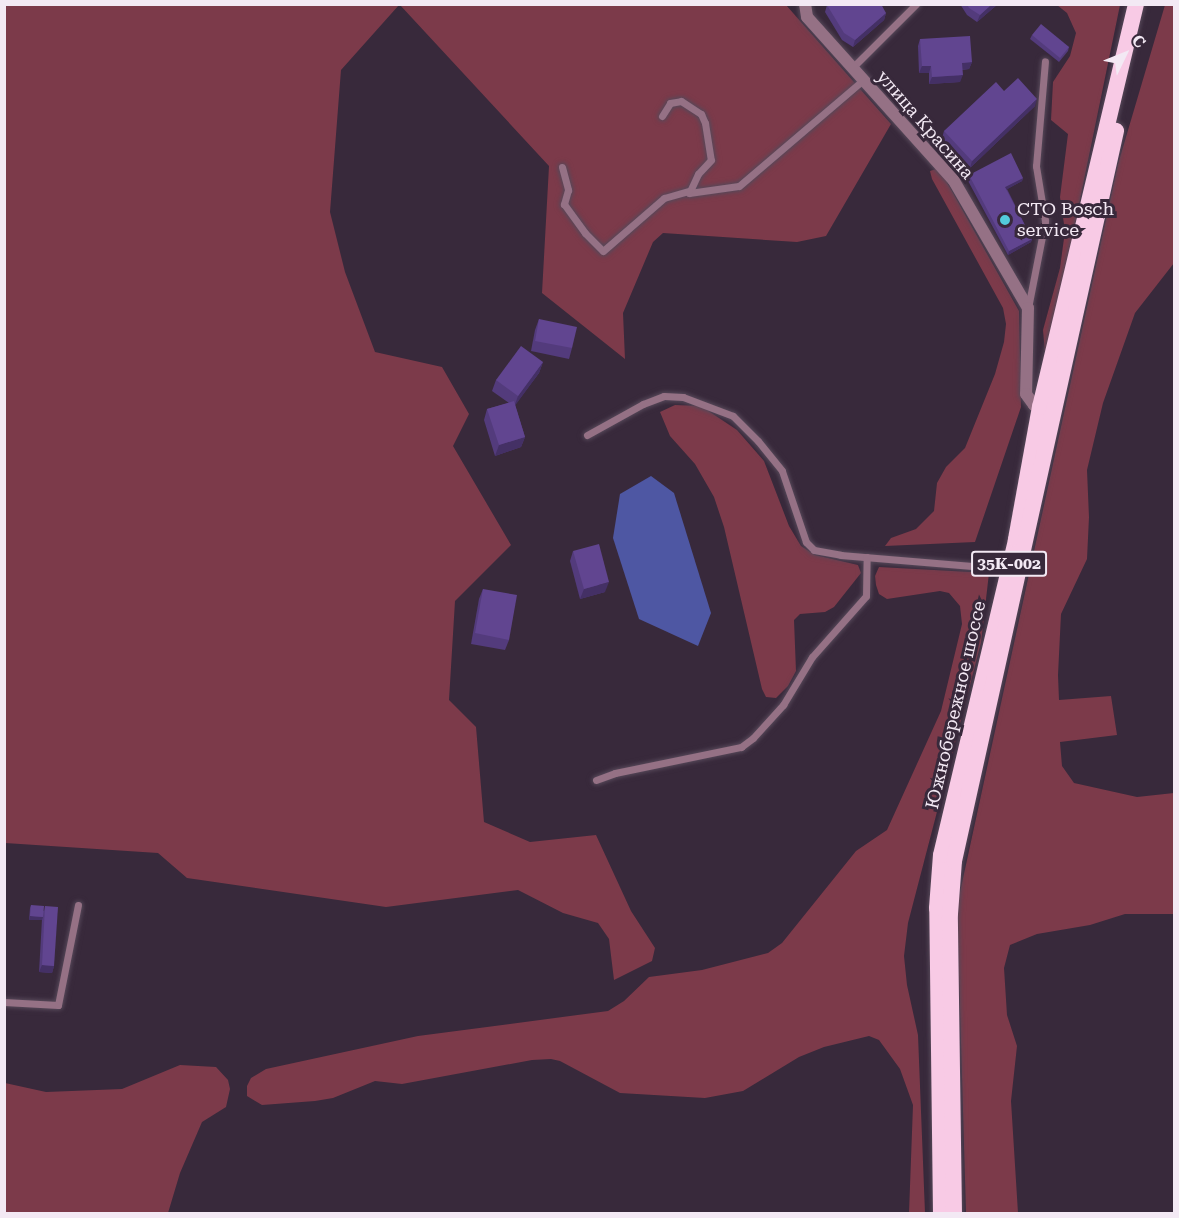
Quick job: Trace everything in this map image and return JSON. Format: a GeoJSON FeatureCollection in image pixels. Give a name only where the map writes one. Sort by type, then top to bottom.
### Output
{"type":"FeatureCollection","features":[{"type":"Feature","properties":{"kind":"highway","name":"Южнобережное шоссе"},"geometry":{"type":"LineString","coordinates":[[941,1214],[937,908],[941,855],[979,723],[1136,4]]}},
{"type":"Feature","properties":{"kind":"highway","name":"Южнобережное шоссе"},"geometry":{"type":"LineString","coordinates":[[954,1214],[950,914],[954,861],[1007,569],[1144,4]]}},
{"type":"Feature","properties":{"kind":"street","name":"улица Красина"},"geometry":{"type":"LineString","coordinates":[[805,4],[807,17],[954,181],[1028,308]]}},
{"type":"Feature","properties":{"kind":"street"},"geometry":{"type":"LineString","coordinates":[[1028,308],[1026,394],[1034,405],[1047,411]]}},
{"type":"Feature","properties":{"kind":"lane"},"geometry":{"type":"LineString","coordinates":[[852,68],[916,4]]}},
{"type":"Feature","properties":{"kind":"lane"},"geometry":{"type":"LineString","coordinates":[[1028,308],[1045,220],[1036,166],[1045,61]]}},
{"type":"Feature","properties":{"kind":"lane"},"geometry":{"type":"LineString","coordinates":[[562,168],[568,190],[564,204],[585,233],[603,251],[664,198],[689,191],[739,186],[863,80]]}},
{"type":"Feature","properties":{"kind":"lane"},"geometry":{"type":"LineString","coordinates":[[662,116],[670,103],[681,101],[701,114],[705,123],[711,160],[698,174],[689,191]]}},
{"type":"Feature","properties":{"kind":"lane"},"geometry":{"type":"LineString","coordinates":[[587,435],[643,404],[664,396],[682,397],[733,416],[782,471],[806,542],[814,550],[1007,569]]}},
{"type":"Feature","properties":{"kind":"lane"},"geometry":{"type":"LineString","coordinates":[[596,780],[615,773],[741,747],[753,738],[783,705],[812,657],[866,596],[867,557]]}},
{"type":"Feature","properties":{"kind":"lane"},"geometry":{"type":"LineString","coordinates":[[4,1002],[58,1005],[78,905]]}},
{"type":"Feature","properties":{"kind":"shaded area"},"geometry":{"type":"Polygon","coordinates":[[[4,5],[399,5],[341,70],[330,212],[345,272],[375,352],[442,367],[469,414],[453,446],[511,545],[455,601],[449,700],[476,727],[484,822],[530,842],[596,835],[631,911],[655,948],[652,961],[614,980],[609,939],[598,923],[563,913],[518,890],[386,907],[187,878],[158,853],[5,843],[4,5]]]}},
{"type":"Feature","properties":{"kind":"shaded area"},"geometry":{"type":"Polygon","coordinates":[[[400,5],[786,5],[891,124],[826,236],[797,242],[663,233],[653,242],[623,313],[625,359],[542,293],[549,166],[400,5]]]}},
{"type":"Feature","properties":{"kind":"shaded area"},"geometry":{"type":"Polygon","coordinates":[[[1057,5],[1120,5],[1046,365],[1043,330],[1060,268],[1065,231],[1060,197],[1068,134],[1051,120],[1053,82],[1070,56],[1076,33],[1067,13],[1057,5]]]}},
{"type":"Feature","properties":{"kind":"shaded area"},"geometry":{"type":"Polygon","coordinates":[[[1165,5],[1174,5],[1174,263],[1135,313],[1103,403],[1087,470],[1089,517],[1087,559],[1061,614],[1058,675],[1059,700],[1111,696],[1117,735],[1060,742],[1062,766],[1074,783],[1137,797],[1174,793],[1174,914],[1125,914],[1090,925],[1037,934],[1010,945],[1004,968],[1007,1015],[1017,1046],[1011,1101],[1018,1213],[966,1213],[957,906],[1118,164],[1165,5]]]}},
{"type":"Feature","properties":{"kind":"shaded area"},"geometry":{"type":"Polygon","coordinates":[[[939,168],[1019,311],[1021,407],[975,542],[885,546],[891,538],[916,529],[934,511],[937,483],[946,467],[965,448],[995,374],[1004,342],[1006,324],[1003,308],[932,179],[930,171],[939,168]]]}},
{"type":"Feature","properties":{"kind":"shaded area"},"geometry":{"type":"Polygon","coordinates":[[[675,405],[701,406],[737,430],[764,461],[789,526],[801,546],[815,555],[858,565],[861,573],[834,607],[825,612],[800,614],[794,620],[796,671],[788,686],[776,698],[766,697],[762,689],[724,527],[714,497],[695,464],[670,436],[660,412],[675,405]]]}},
{"type":"Feature","properties":{"kind":"shaded area"},"geometry":{"type":"Polygon","coordinates":[[[879,567],[989,573],[981,643],[908,923],[904,956],[907,985],[918,1035],[925,1213],[909,1213],[913,1105],[900,1069],[879,1040],[869,1036],[824,1047],[799,1057],[743,1091],[705,1098],[620,1093],[560,1061],[551,1059],[532,1060],[402,1084],[375,1081],[333,1098],[315,1101],[262,1105],[247,1096],[247,1086],[251,1078],[266,1069],[418,1036],[608,1011],[624,1001],[649,977],[702,970],[768,953],[782,943],[856,851],[887,830],[941,711],[962,624],[960,606],[949,593],[940,591],[887,599],[879,594],[876,585],[875,576],[879,567]]]}},
{"type":"Feature","properties":{"kind":"shaded area"},"geometry":{"type":"Polygon","coordinates":[[[180,1065],[216,1067],[228,1080],[230,1089],[226,1107],[202,1122],[180,1173],[168,1213],[5,1213],[5,1083],[46,1092],[122,1089],[180,1065]]]}},
{"type":"Feature","properties":{"kind":"water"},"geometry":{"type":"Polygon","coordinates":[[[651,476],[674,493],[711,613],[698,646],[639,619],[613,538],[620,494],[651,476]]]}},
{"type":"Feature","properties":{"kind":"building"},"geometry":{"type":"Polygon","coordinates":[[[828,4],[881,4],[886,13],[855,40],[844,33],[828,4]]]}},
{"type":"Feature","properties":{"kind":"building"},"geometry":{"type":"Polygon","coordinates":[[[967,4],[992,4],[980,15],[967,4]]]}},
{"type":"Feature","properties":{"kind":"building"},"geometry":{"type":"Polygon","coordinates":[[[1041,24],[1069,47],[1060,58],[1032,35],[1041,24]]]}},
{"type":"Feature","properties":{"kind":"building"},"geometry":{"type":"Polygon","coordinates":[[[970,36],[972,62],[962,63],[963,75],[932,77],[931,66],[922,66],[920,39],[970,36]]]}},
{"type":"Feature","properties":{"kind":"building"},"geometry":{"type":"Polygon","coordinates":[[[1018,78],[1037,99],[972,161],[944,131],[996,82],[1004,91],[1018,78]]]}},
{"type":"Feature","properties":{"kind":"building","name":"СТО Bosch service"},"geometry":{"type":"Polygon","coordinates":[[[1011,153],[1023,178],[1005,187],[1032,239],[1009,251],[969,175],[1011,153]]]}},
{"type":"Feature","properties":{"kind":"building"},"geometry":{"type":"Polygon","coordinates":[[[539,319],[577,327],[572,348],[535,341],[539,319]]]}},
{"type":"Feature","properties":{"kind":"building"},"geometry":{"type":"Polygon","coordinates":[[[521,346],[543,362],[518,396],[496,380],[521,346]]]}},
{"type":"Feature","properties":{"kind":"building"},"geometry":{"type":"Polygon","coordinates":[[[514,401],[525,437],[499,445],[487,409],[514,401]]]}},
{"type":"Feature","properties":{"kind":"building"},"geometry":{"type":"Polygon","coordinates":[[[599,544],[609,582],[584,589],[573,551],[599,544]]]}},
{"type":"Feature","properties":{"kind":"building"},"geometry":{"type":"Polygon","coordinates":[[[483,589],[517,595],[509,640],[475,633],[483,589]]]}},
{"type":"Feature","properties":{"kind":"building"},"geometry":{"type":"Polygon","coordinates":[[[31,905],[44,906],[43,917],[30,916],[31,905]]]}},
{"type":"Feature","properties":{"kind":"building"},"geometry":{"type":"Polygon","coordinates":[[[45,906],[58,907],[54,966],[42,965],[45,906]]]}},
{"type":"Feature","properties":{"kind":"place","name":"СТО Bosch service"},"geometry":{"type":"Point","coordinates":[1005,220]}}]}
